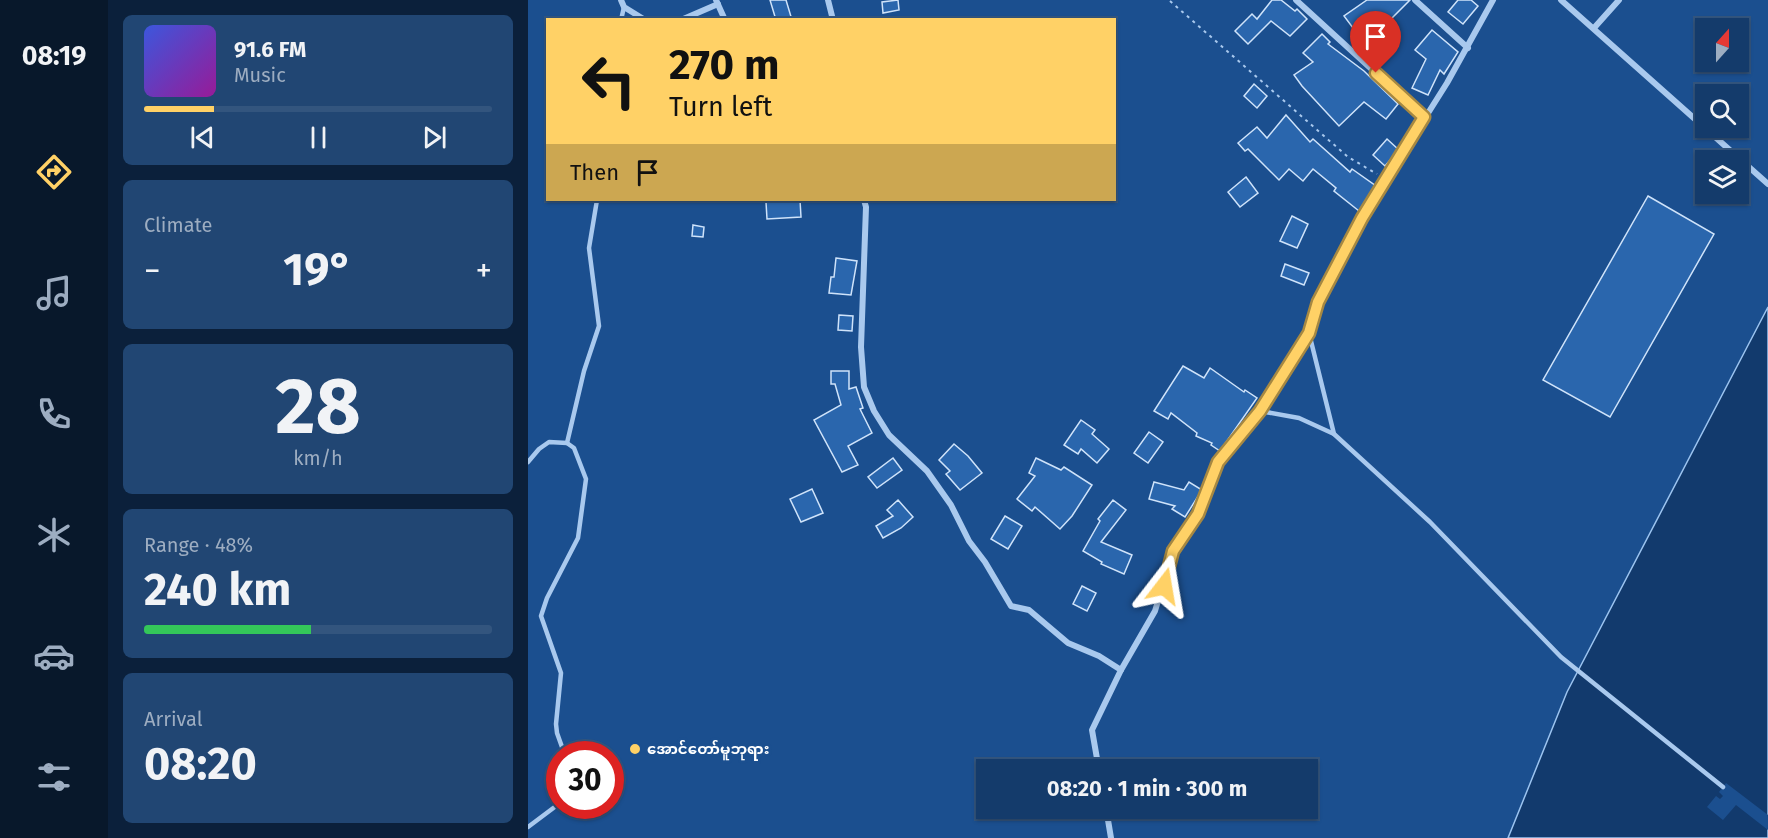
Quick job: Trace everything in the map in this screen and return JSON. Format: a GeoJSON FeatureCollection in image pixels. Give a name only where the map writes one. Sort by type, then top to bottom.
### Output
{"type":"FeatureCollection","features":[{"type":"Feature","properties":{"kind":"street"},"geometry":{"type":"LineString","coordinates":[[828,0],[832,18]]}},
{"type":"Feature","properties":{"kind":"street"},"geometry":{"type":"LineString","coordinates":[[1296,0],[1424,117]]}},
{"type":"Feature","properties":{"kind":"street"},"geometry":{"type":"LineString","coordinates":[[1416,0],[1468,48]]}},
{"type":"Feature","properties":{"kind":"street"},"geometry":{"type":"LineString","coordinates":[[1097,759],[1092,730],[1121,670],[1155,611],[1173,551],[1198,514],[1218,462],[1260,411],[1309,333],[1318,302],[1362,218],[1468,48],[1493,0]]}},
{"type":"Feature","properties":{"kind":"street"},"geometry":{"type":"LineString","coordinates":[[1561,0],[1768,184]]}},
{"type":"Feature","properties":{"kind":"street"},"geometry":{"type":"LineString","coordinates":[[1594,28],[1619,0]]}},
{"type":"Feature","properties":{"kind":"street"},"geometry":{"type":"LineString","coordinates":[[685,18],[717,2],[724,18]]}},
{"type":"Feature","properties":{"kind":"street"},"geometry":{"type":"LineString","coordinates":[[623,3],[642,18]]}},
{"type":"Feature","properties":{"kind":"street"},"geometry":{"type":"LineString","coordinates":[[864,201],[866,261],[861,346],[864,387],[874,411],[889,435],[927,471],[951,505],[969,541],[985,562],[1011,606],[1029,610],[1068,643],[1121,670]]}},
{"type":"Feature","properties":{"kind":"street"},"geometry":{"type":"LineString","coordinates":[[1108,819],[1111,838]]}},
{"type":"Feature","properties":{"kind":"lane"},"geometry":{"type":"LineString","coordinates":[[621,18],[623,3]]}},
{"type":"Feature","properties":{"kind":"lane"},"geometry":{"type":"LineString","coordinates":[[567,443],[584,371],[599,326],[589,248],[597,201]]}},
{"type":"Feature","properties":{"kind":"lane"},"geometry":{"type":"LineString","coordinates":[[1309,333],[1334,434]]}},
{"type":"Feature","properties":{"kind":"lane"},"geometry":{"type":"LineString","coordinates":[[1260,411],[1299,418],[1334,434],[1430,522],[1561,657],[1723,787]]}},
{"type":"Feature","properties":{"kind":"lane"},"geometry":{"type":"LineString","coordinates":[[528,462],[539,449],[549,442],[567,443],[574,448],[586,479],[579,534],[547,598],[541,616],[561,673],[556,724],[556,734],[559,741]]}},
{"type":"Feature","properties":{"kind":"lane"},"geometry":{"type":"LineString","coordinates":[[528,827],[546,814]]}},
{"type":"Feature","properties":{"kind":"path"},"geometry":{"type":"LineString","coordinates":[[1170,1],[1348,157],[1385,179]]}},
{"type":"Feature","properties":{"kind":"water"},"geometry":{"type":"Polygon","coordinates":[[[1768,307],[1768,838],[1508,838],[1567,692],[1768,307]]]}},
{"type":"Feature","properties":{"kind":"pier"},"geometry":{"type":"Polygon","coordinates":[[[1726,783],[1768,815],[1768,830],[1736,805],[1723,820],[1707,807],[1716,796],[1720,799],[1723,796],[1719,792],[1726,783]]]}},
{"type":"Feature","properties":{"kind":"building"},"geometry":{"type":"Polygon","coordinates":[[[770,0],[786,0],[791,18],[775,18],[770,0]]]}},
{"type":"Feature","properties":{"kind":"building"},"geometry":{"type":"Polygon","coordinates":[[[898,0],[899,10],[883,13],[882,2],[898,0]]]}},
{"type":"Feature","properties":{"kind":"building"},"geometry":{"type":"Polygon","coordinates":[[[1272,0],[1281,0],[1295,11],[1297,9],[1307,19],[1290,36],[1271,21],[1248,44],[1235,31],[1252,14],[1257,19],[1272,0]]]}},
{"type":"Feature","properties":{"kind":"building"},"geometry":{"type":"Polygon","coordinates":[[[1367,0],[1410,0],[1383,27],[1393,38],[1380,49],[1359,24],[1353,28],[1344,16],[1367,0]]]}},
{"type":"Feature","properties":{"kind":"building"},"geometry":{"type":"Polygon","coordinates":[[[1458,0],[1471,0],[1478,6],[1463,24],[1448,12],[1458,0]]]}},
{"type":"Feature","properties":{"kind":"building"},"geometry":{"type":"Polygon","coordinates":[[[1432,30],[1458,52],[1444,74],[1440,70],[1428,95],[1412,88],[1426,59],[1415,50],[1432,30]]]}},
{"type":"Feature","properties":{"kind":"building"},"geometry":{"type":"Polygon","coordinates":[[[1322,34],[1330,42],[1328,44],[1364,71],[1398,104],[1386,119],[1364,102],[1339,126],[1302,86],[1294,75],[1313,62],[1303,53],[1322,34]]]}},
{"type":"Feature","properties":{"kind":"building"},"geometry":{"type":"Polygon","coordinates":[[[1254,84],[1267,96],[1257,108],[1244,96],[1254,84]]]}},
{"type":"Feature","properties":{"kind":"building"},"geometry":{"type":"Polygon","coordinates":[[[1286,115],[1310,142],[1313,139],[1350,172],[1352,169],[1376,186],[1359,211],[1334,191],[1336,188],[1313,169],[1303,181],[1289,169],[1279,180],[1248,149],[1245,151],[1238,143],[1257,127],[1267,138],[1286,115]]]}},
{"type":"Feature","properties":{"kind":"building"},"geometry":{"type":"Polygon","coordinates":[[[1387,139],[1399,150],[1385,166],[1373,155],[1387,139]]]}},
{"type":"Feature","properties":{"kind":"building"},"geometry":{"type":"Polygon","coordinates":[[[1246,177],[1258,193],[1240,207],[1228,192],[1246,177]]]}},
{"type":"Feature","properties":{"kind":"building"},"geometry":{"type":"Polygon","coordinates":[[[1648,196],[1714,234],[1610,417],[1543,380],[1648,196]]]}},
{"type":"Feature","properties":{"kind":"building"},"geometry":{"type":"Polygon","coordinates":[[[800,201],[801,217],[767,219],[766,202],[800,201]]]}},
{"type":"Feature","properties":{"kind":"building"},"geometry":{"type":"Polygon","coordinates":[[[1292,216],[1308,224],[1297,248],[1280,241],[1292,216]]]}},
{"type":"Feature","properties":{"kind":"building"},"geometry":{"type":"Polygon","coordinates":[[[693,225],[704,227],[703,237],[692,236],[693,225]]]}},
{"type":"Feature","properties":{"kind":"building"},"geometry":{"type":"Polygon","coordinates":[[[836,258],[857,261],[851,295],[829,293],[836,258]]]}},
{"type":"Feature","properties":{"kind":"building"},"geometry":{"type":"Polygon","coordinates":[[[1285,264],[1309,273],[1304,285],[1281,276],[1285,264]]]}},
{"type":"Feature","properties":{"kind":"building"},"geometry":{"type":"Polygon","coordinates":[[[839,315],[853,316],[852,331],[838,330],[839,315]]]}},
{"type":"Feature","properties":{"kind":"building"},"geometry":{"type":"Polygon","coordinates":[[[1183,366],[1204,378],[1210,368],[1244,392],[1245,390],[1257,398],[1220,451],[1211,445],[1212,443],[1196,436],[1197,433],[1171,413],[1168,419],[1154,411],[1183,366]]]}},
{"type":"Feature","properties":{"kind":"building"},"geometry":{"type":"Polygon","coordinates":[[[831,371],[849,371],[849,389],[856,387],[863,408],[860,409],[872,433],[848,446],[858,465],[842,472],[814,420],[841,405],[835,384],[831,384],[831,371]]]}},
{"type":"Feature","properties":{"kind":"building"},"geometry":{"type":"Polygon","coordinates":[[[1081,420],[1095,430],[1092,434],[1109,449],[1097,463],[1081,449],[1078,454],[1064,445],[1081,420]]]}},
{"type":"Feature","properties":{"kind":"building"},"geometry":{"type":"Polygon","coordinates":[[[1149,432],[1163,442],[1148,463],[1134,453],[1149,432]]]}},
{"type":"Feature","properties":{"kind":"building"},"geometry":{"type":"Polygon","coordinates":[[[954,444],[982,473],[960,490],[946,474],[950,471],[939,460],[954,444]]]}},
{"type":"Feature","properties":{"kind":"building"},"geometry":{"type":"Polygon","coordinates":[[[893,458],[902,470],[877,488],[868,477],[893,458]]]}},
{"type":"Feature","properties":{"kind":"building"},"geometry":{"type":"Polygon","coordinates":[[[1036,458],[1061,470],[1064,467],[1092,485],[1072,516],[1060,529],[1035,507],[1032,511],[1017,499],[1035,476],[1029,473],[1036,458]]]}},
{"type":"Feature","properties":{"kind":"building"},"geometry":{"type":"Polygon","coordinates":[[[1154,482],[1184,490],[1189,482],[1202,490],[1185,517],[1172,509],[1175,506],[1149,499],[1154,482]]]}},
{"type":"Feature","properties":{"kind":"building"},"geometry":{"type":"Polygon","coordinates":[[[812,489],[823,513],[801,522],[790,499],[812,489]]]}},
{"type":"Feature","properties":{"kind":"building"},"geometry":{"type":"Polygon","coordinates":[[[898,500],[913,517],[901,528],[883,538],[876,526],[893,516],[887,510],[898,500]]]}},
{"type":"Feature","properties":{"kind":"building"},"geometry":{"type":"Polygon","coordinates":[[[1113,500],[1126,510],[1101,542],[1132,555],[1124,574],[1101,564],[1102,562],[1083,551],[1100,521],[1098,519],[1113,500]]]}},
{"type":"Feature","properties":{"kind":"building"},"geometry":{"type":"Polygon","coordinates":[[[1005,516],[1022,526],[1008,549],[991,539],[1005,516]]]}},
{"type":"Feature","properties":{"kind":"building"},"geometry":{"type":"Polygon","coordinates":[[[1082,586],[1096,593],[1087,611],[1073,604],[1082,586]]]}},
{"type":"Feature","properties":{"kind":"place","name":"အောင်တော်မူဘုရား"},"geometry":{"type":"Point","coordinates":[635,749]}},
{"type":"Feature","properties":{"kind":"route"},"geometry":{"type":"LineString","coordinates":[[1164,586],[1173,551],[1198,514],[1218,462],[1260,411],[1309,333],[1318,302],[1362,218],[1424,117],[1376,73]]}}]}
